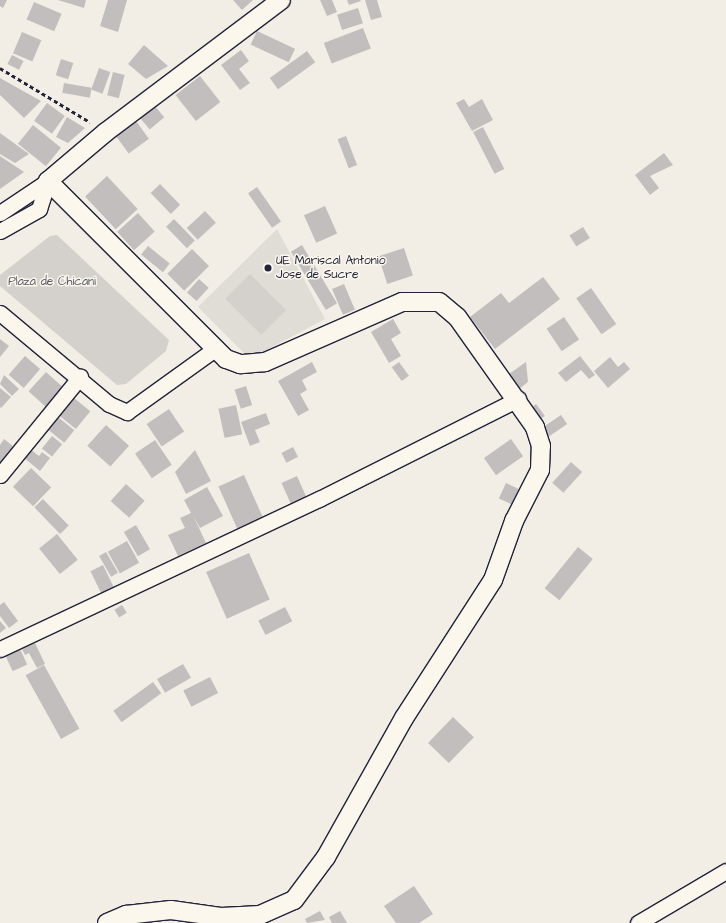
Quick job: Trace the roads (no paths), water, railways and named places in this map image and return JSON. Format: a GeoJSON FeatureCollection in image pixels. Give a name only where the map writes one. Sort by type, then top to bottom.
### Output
{"type":"FeatureCollection","features":[{"type":"Feature","properties":{"kind":"street"},"geometry":{"type":"LineString","coordinates":[[0,213],[48,181],[106,132],[281,0]]}},
{"type":"Feature","properties":{"kind":"street"},"geometry":{"type":"LineString","coordinates":[[0,232],[39,209],[48,181]]}},
{"type":"Feature","properties":{"kind":"street"},"geometry":{"type":"LineString","coordinates":[[48,181],[226,359],[240,364],[265,362],[402,302],[439,302],[457,317],[518,399],[535,427],[541,446],[540,470],[514,521],[493,580],[404,718],[326,857],[294,900],[260,915],[221,917],[171,910],[126,915],[107,923]]}},
{"type":"Feature","properties":{"kind":"street"},"geometry":{"type":"LineString","coordinates":[[0,313],[80,377],[109,404],[127,412],[216,348]]}},
{"type":"Feature","properties":{"kind":"street"},"geometry":{"type":"LineString","coordinates":[[0,475],[80,377]]}},
{"type":"Feature","properties":{"kind":"street"},"geometry":{"type":"LineString","coordinates":[[0,648],[305,506],[518,399]]}},
{"type":"Feature","properties":{"kind":"street"},"geometry":{"type":"LineString","coordinates":[[638,923],[726,871]]}},
{"type":"Feature","properties":{"kind":"place","name":"UE Mariscal Antonio Jose de Sucre"},"geometry":{"type":"Point","coordinates":[268,268]}},
{"type":"Feature","properties":{"kind":"park label","name":"Plaza de Chicani"},"geometry":{"type":"Point","coordinates":[52,282]}}]}
